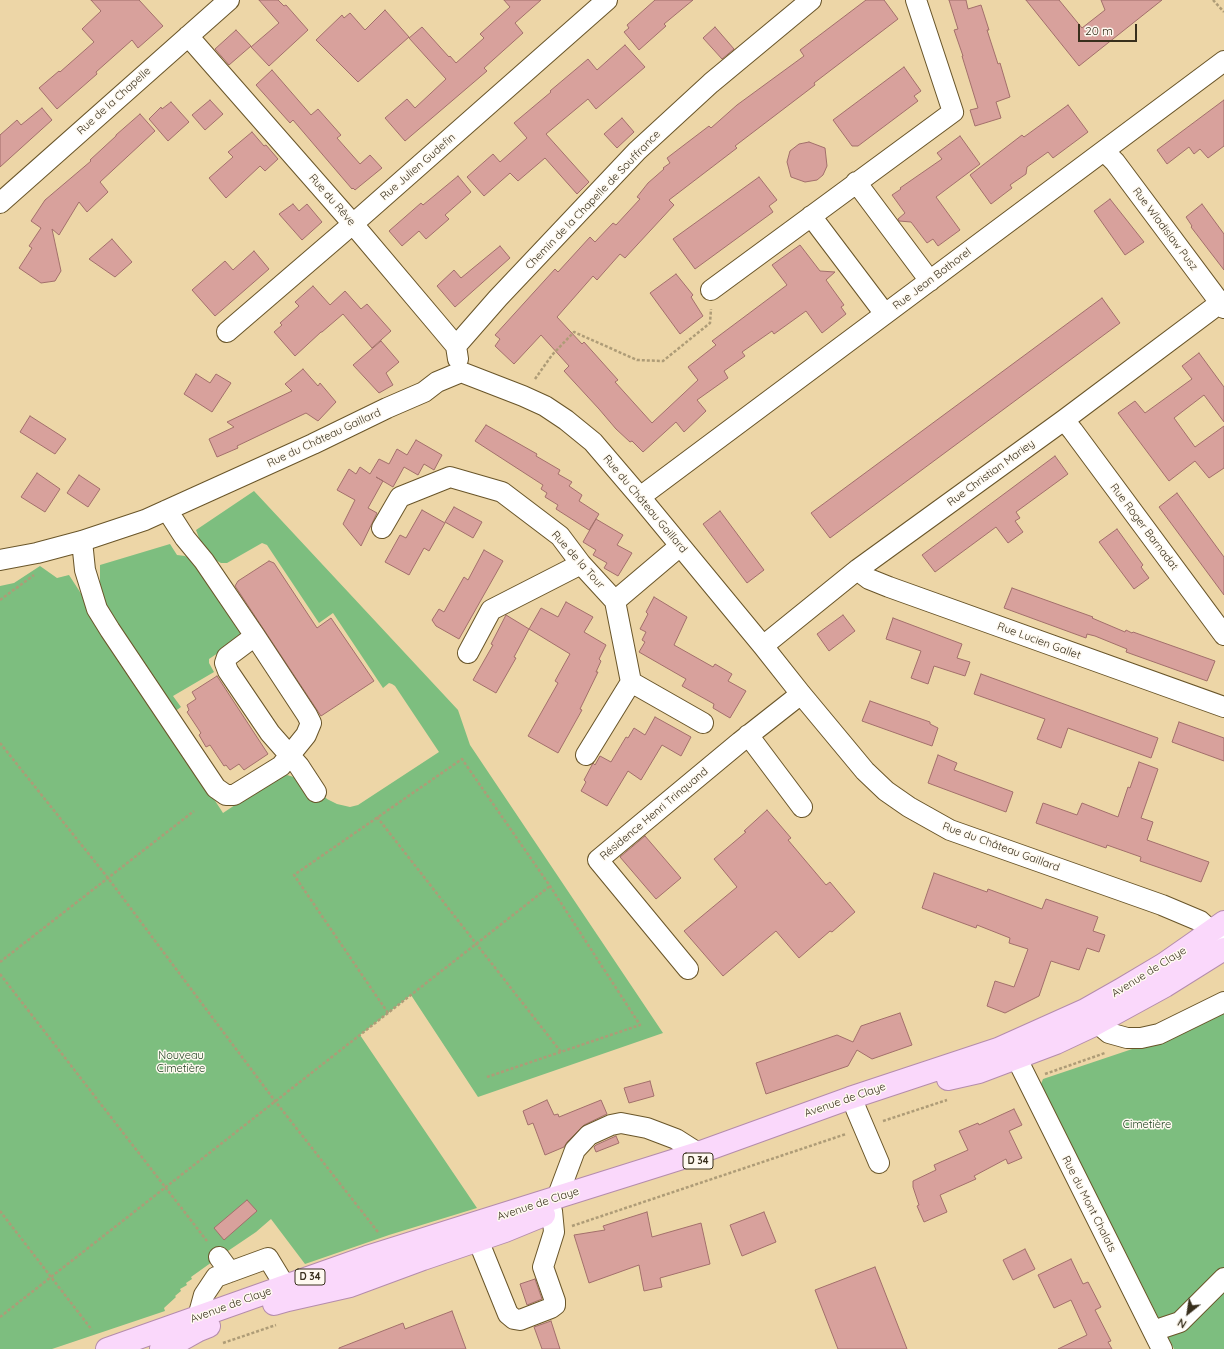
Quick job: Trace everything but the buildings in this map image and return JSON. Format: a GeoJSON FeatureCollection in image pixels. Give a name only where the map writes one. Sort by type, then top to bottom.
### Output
{"type":"FeatureCollection","features":[{"type":"Feature","properties":{"kind":"main road","name":"Avenue de Claye"},"geometry":{"type":"LineString","coordinates":[[107,1349],[285,1286],[384,1245],[514,1211],[554,1214],[568,1205],[860,1118],[953,1077],[979,1072],[1017,1059],[1021,1051],[1078,1025],[1091,1017],[1217,927]]}},
{"type":"Feature","properties":{"kind":"main road","name":"Avenue de Claye"},"geometry":{"type":"LineString","coordinates":[[161,1349],[172,1345],[199,1330],[288,1300],[350,1286],[478,1240],[505,1232],[554,1214],[698,1152],[850,1098],[998,1050],[1091,1017],[1165,986],[1224,949]]}},
{"type":"Feature","properties":{"kind":"main road","name":"Avenue de Claye"},"geometry":{"type":"LineString","coordinates":[[970,1059],[1009,1056],[1017,1059]]}},
{"type":"Feature","properties":{"kind":"street","name":"Rue de la Chapelle"},"geometry":{"type":"LineString","coordinates":[[0,203],[229,0]]}},
{"type":"Feature","properties":{"kind":"street","name":"Rue Julien Gudefin"},"geometry":{"type":"LineString","coordinates":[[227,332],[353,224],[607,0]]}},
{"type":"Feature","properties":{"kind":"street","name":"Chemin de la Chapelle de Souffrance"},"geometry":{"type":"LineString","coordinates":[[456,346],[498,298],[637,151],[712,83],[811,0]]}},
{"type":"Feature","properties":{"kind":"street"},"geometry":{"type":"LineString","coordinates":[[711,290],[952,112],[916,0]]}},
{"type":"Feature","properties":{"kind":"street","name":"Rue du Rêve"},"geometry":{"type":"LineString","coordinates":[[188,36],[353,224],[456,346],[461,372]]}},
{"type":"Feature","properties":{"kind":"street","name":"Rue Jean Bothorel"},"geometry":{"type":"LineString","coordinates":[[640,497],[1104,150],[1222,68]]}},
{"type":"Feature","properties":{"kind":"street","name":"Rue Wladislaw Pusz"},"geometry":{"type":"LineString","coordinates":[[1104,150],[1115,162],[1222,305]]}},
{"type":"Feature","properties":{"kind":"street"},"geometry":{"type":"LineString","coordinates":[[856,182],[930,281]]}},
{"type":"Feature","properties":{"kind":"street"},"geometry":{"type":"LineString","coordinates":[[811,216],[885,314]]}},
{"type":"Feature","properties":{"kind":"street","name":"Rue Christian Mariey"},"geometry":{"type":"LineString","coordinates":[[763,646],[858,570],[1222,305]]}},
{"type":"Feature","properties":{"kind":"street","name":"Rue du Château Gaillard"},"geometry":{"type":"LineString","coordinates":[[0,560],[37,553],[82,541],[145,520],[314,444],[387,408],[424,392],[437,382],[461,372],[545,406],[566,420],[593,442],[763,646],[800,694],[865,771],[886,791],[909,807],[950,830],[1162,905],[1217,927]]}},
{"type":"Feature","properties":{"kind":"street","name":"Rue Roger Barnadat"},"geometry":{"type":"LineString","coordinates":[[1064,420],[1224,635]]}},
{"type":"Feature","properties":{"kind":"street","name":"Rue de la Tour"},"geometry":{"type":"LineString","coordinates":[[382,528],[400,497],[450,477],[502,492],[560,536],[581,564],[614,601],[631,682]]}},
{"type":"Feature","properties":{"kind":"street"},"geometry":{"type":"LineString","coordinates":[[82,541],[85,570],[97,609],[216,788],[226,795],[234,795],[281,766],[306,735],[311,723],[255,636],[204,561],[185,538],[167,510]]}},
{"type":"Feature","properties":{"kind":"street"},"geometry":{"type":"LineString","coordinates":[[614,601],[680,546]]}},
{"type":"Feature","properties":{"kind":"street"},"geometry":{"type":"LineString","coordinates":[[468,653],[491,610],[581,564]]}},
{"type":"Feature","properties":{"kind":"street","name":"Rue Lucien Gallet"},"geometry":{"type":"LineString","coordinates":[[858,570],[869,579],[889,587],[1224,707]]}},
{"type":"Feature","properties":{"kind":"street"},"geometry":{"type":"LineString","coordinates":[[255,636],[227,657],[225,663],[228,671],[270,733],[299,766],[316,792]]}},
{"type":"Feature","properties":{"kind":"street"},"geometry":{"type":"LineString","coordinates":[[586,755],[631,682],[703,722]]}},
{"type":"Feature","properties":{"kind":"street","name":"Résidence Henri Trinquand"},"geometry":{"type":"LineString","coordinates":[[688,970],[598,860],[800,694]]}},
{"type":"Feature","properties":{"kind":"street"},"geometry":{"type":"LineString","coordinates":[[748,736],[802,806]]}},
{"type":"Feature","properties":{"kind":"street","name":"Avenue de Claye"},"geometry":{"type":"LineString","coordinates":[[1165,986],[1168,974],[1213,945],[1217,940],[1217,927]]}},
{"type":"Feature","properties":{"kind":"street"},"geometry":{"type":"LineString","coordinates":[[1091,1017],[1110,1033],[1127,1038],[1141,1038],[1159,1034],[1224,1002]]}},
{"type":"Feature","properties":{"kind":"street","name":"Rue du Mont Chalats"},"geometry":{"type":"LineString","coordinates":[[1017,1059],[1162,1349]]}},
{"type":"Feature","properties":{"kind":"street"},"geometry":{"type":"LineString","coordinates":[[860,1118],[879,1163]]}},
{"type":"Feature","properties":{"kind":"street"},"geometry":{"type":"LineString","coordinates":[[478,1240],[508,1314],[514,1319],[520,1320],[551,1308],[555,1305],[555,1301],[543,1267],[554,1214],[575,1150],[589,1135],[611,1125],[621,1123],[647,1128],[676,1140],[698,1152]]}},
{"type":"Feature","properties":{"kind":"street"},"geometry":{"type":"LineString","coordinates":[[412,1263],[426,1250],[510,1222],[515,1214],[514,1211]]}},
{"type":"Feature","properties":{"kind":"street"},"geometry":{"type":"LineString","coordinates":[[219,1257],[230,1272]]}},
{"type":"Feature","properties":{"kind":"street"},"geometry":{"type":"LineString","coordinates":[[198,1317],[204,1295],[216,1277],[268,1258],[285,1286]]}},
{"type":"Feature","properties":{"kind":"street"},"geometry":{"type":"LineString","coordinates":[[1153,1331],[1180,1322],[1224,1278]]}},
{"type":"Feature","properties":{"kind":"path"},"geometry":{"type":"LineString","coordinates":[[1213,0],[1224,12]]}},
{"type":"Feature","properties":{"kind":"path"},"geometry":{"type":"LineString","coordinates":[[523,396],[552,356],[574,332],[637,360],[664,361],[710,324],[711,290]]}},
{"type":"Feature","properties":{"kind":"path"},"geometry":{"type":"LineString","coordinates":[[0,600],[36,573]]}},
{"type":"Feature","properties":{"kind":"path"},"geometry":{"type":"LineString","coordinates":[[0,744],[108,878],[384,1245]]}},
{"type":"Feature","properties":{"kind":"path"},"geometry":{"type":"LineString","coordinates":[[388,1013],[294,875],[462,759],[550,886],[640,1025],[487,1077]]}},
{"type":"Feature","properties":{"kind":"path"},"geometry":{"type":"LineString","coordinates":[[0,962],[194,811]]}},
{"type":"Feature","properties":{"kind":"path"},"geometry":{"type":"LineString","coordinates":[[377,817],[561,1052]]}},
{"type":"Feature","properties":{"kind":"path"},"geometry":{"type":"LineString","coordinates":[[0,1317],[550,886]]}},
{"type":"Feature","properties":{"kind":"path"},"geometry":{"type":"LineString","coordinates":[[0,974],[219,1257]]}},
{"type":"Feature","properties":{"kind":"path"},"geometry":{"type":"LineString","coordinates":[[1042,1075],[1108,1052]]}},
{"type":"Feature","properties":{"kind":"path"},"geometry":{"type":"LineString","coordinates":[[554,1214],[860,1118],[952,1099]]}},
{"type":"Feature","properties":{"kind":"path"},"geometry":{"type":"LineString","coordinates":[[0,1211],[92,1330]]}},
{"type":"Feature","properties":{"kind":"path"},"geometry":{"type":"LineString","coordinates":[[219,1344],[277,1325]]}},
{"type":"Feature","properties":{"kind":"green space","name":"Nouveau Cimetière"},"geometry":{"type":"Polygon","coordinates":[[[254,491],[458,710],[470,745],[663,1033],[478,1097],[411,995],[360,1035],[477,1208],[389,1235],[305,1264],[271,1219],[256,1232],[191,1277],[192,1279],[186,1283],[187,1285],[180,1289],[181,1291],[175,1296],[176,1297],[164,1308],[165,1311],[52,1349],[0,1349],[0,586],[14,583],[40,566],[57,578],[69,575],[223,813],[279,776],[287,775],[297,778],[321,793],[327,799],[337,804],[350,807],[358,805],[439,752],[395,686],[389,683],[383,688],[333,613],[319,623],[267,545],[262,543],[227,563],[221,563],[212,558],[201,543],[196,530],[254,491]]]}},
{"type":"Feature","properties":{"kind":"green space"},"geometry":{"type":"Polygon","coordinates":[[[170,544],[177,555],[185,556],[191,560],[240,624],[242,637],[209,659],[209,663],[214,672],[173,696],[181,707],[174,712],[108,613],[100,588],[100,565],[170,544]]]}},
{"type":"Feature","properties":{"kind":"green space","name":"Cimetière"},"geometry":{"type":"Polygon","coordinates":[[[1224,1013],[1224,1349],[1174,1349],[1041,1084],[1043,1079],[1168,1037],[1224,1013]]]}}]}
